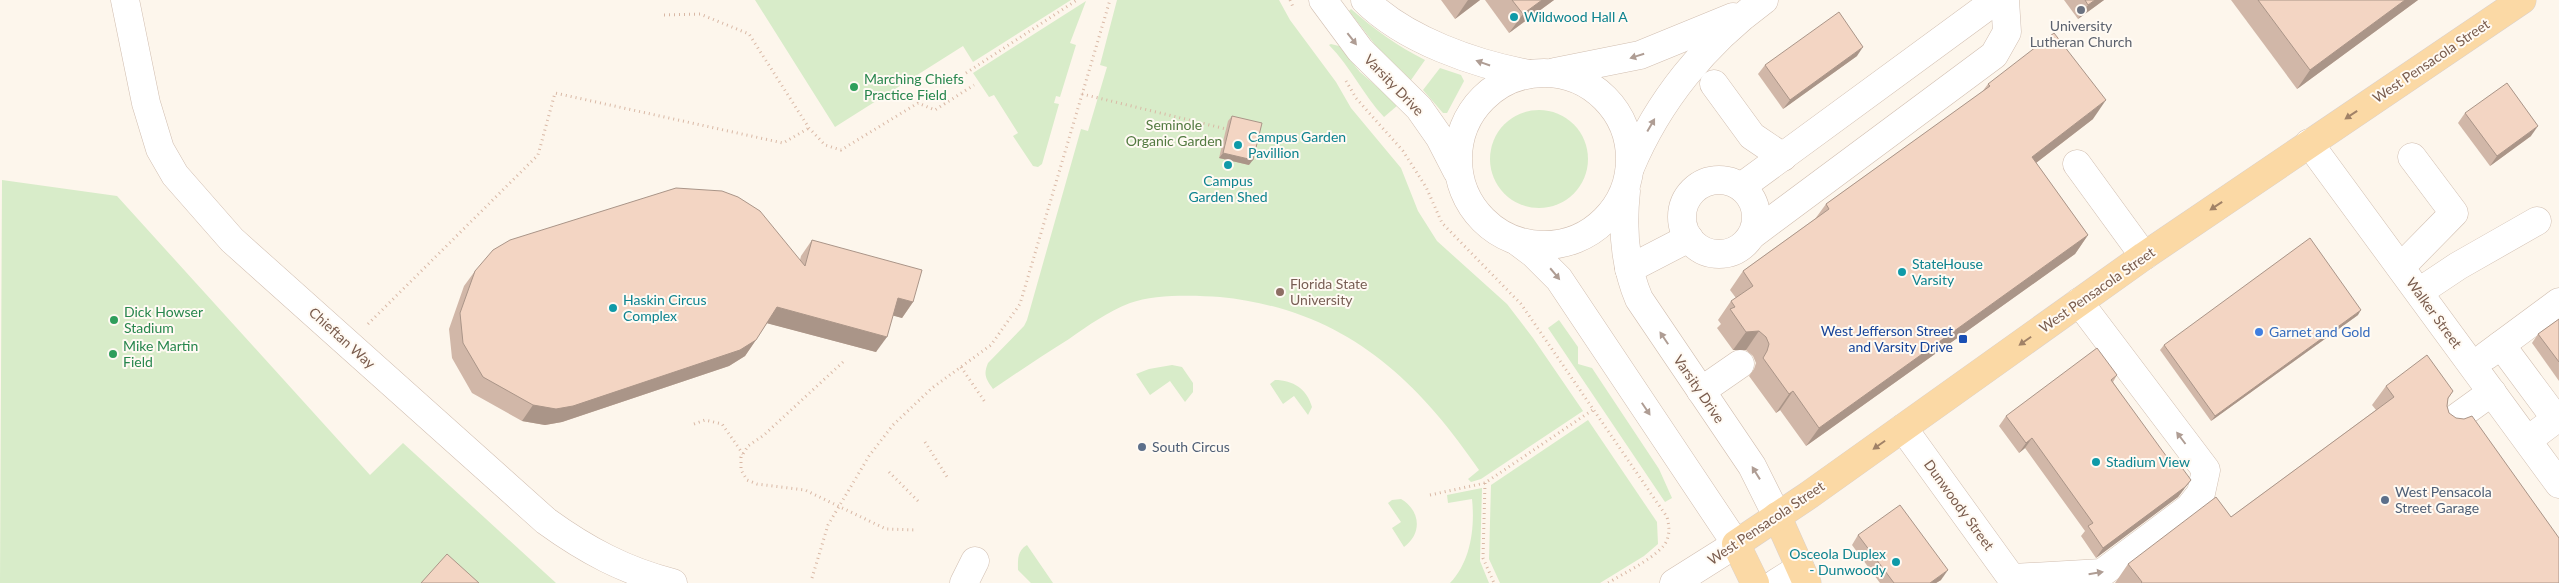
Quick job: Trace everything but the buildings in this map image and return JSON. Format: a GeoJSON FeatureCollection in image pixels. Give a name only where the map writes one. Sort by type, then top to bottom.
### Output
{"type":"FeatureCollection","features":[{"type":"Feature","properties":{"kind":"main road","name":"West Pensacola Street"},"geometry":{"type":"LineString","coordinates":[[1736,544],[1903,428],[2144,256],[2522,0]]}},
{"type":"Feature","properties":{"kind":"main road","name":"Varsity Drive"},"geometry":{"type":"LineString","coordinates":[[1777,516],[1804,576]]}},
{"type":"Feature","properties":{"kind":"main road"},"geometry":{"type":"LineString","coordinates":[[1736,544],[1755,583]]}},
{"type":"Feature","properties":{"kind":"street","name":"Chieftan Way"},"geometry":{"type":"LineString","coordinates":[[125,0],[146,104],[160,149],[175,175],[232,240],[546,521],[577,544],[610,561],[644,576],[673,583]]}},
{"type":"Feature","properties":{"kind":"street","name":"Varsity Drive"},"geometry":{"type":"LineString","coordinates":[[1323,0],[1360,50],[1419,108],[1440,138],[1458,174]]}},
{"type":"Feature","properties":{"kind":"street"},"geometry":{"type":"LineString","coordinates":[[1365,0],[1392,21],[1443,48],[1500,69],[1564,75],[1580,81],[1606,99],[1618,114],[1627,136],[1628,177]]}},
{"type":"Feature","properties":{"kind":"street"},"geometry":{"type":"LineString","coordinates":[[1742,187],[1996,0]]}},
{"type":"Feature","properties":{"kind":"street"},"geometry":{"type":"LineString","coordinates":[[1752,235],[1757,216],[1754,204],[1742,187],[1728,181],[1715,180],[1703,184],[1692,192],[1685,202],[1682,214],[1684,227],[1689,238],[1697,247],[1707,253],[1719,254],[1731,253],[1741,248],[1752,235],[1994,55],[2007,32],[2005,0]]}},
{"type":"Feature","properties":{"kind":"street"},"geometry":{"type":"LineString","coordinates":[[1518,242],[1538,246],[1562,244],[1591,232],[1612,212],[1646,133],[1669,95],[1702,56],[1756,6]]}},
{"type":"Feature","properties":{"kind":"street"},"geometry":{"type":"LineString","coordinates":[[1736,544],[1559,280],[1534,254],[1518,242],[1494,231],[1475,212],[1462,188],[1458,174],[1458,147],[1468,118],[1475,108],[1500,85],[1538,74],[1640,55],[1756,6]]}},
{"type":"Feature","properties":{"kind":"street"},"geometry":{"type":"LineString","coordinates":[[1714,84],[1752,136],[1783,157]]}},
{"type":"Feature","properties":{"kind":"street","name":"Walker Street"},"geometry":{"type":"LineString","coordinates":[[2309,143],[2559,484]]}},
{"type":"Feature","properties":{"kind":"street"},"geometry":{"type":"LineString","coordinates":[[2401,267],[2454,213],[2412,157]]}},
{"type":"Feature","properties":{"kind":"street"},"geometry":{"type":"LineString","coordinates":[[2077,164],[2144,256]]}},
{"type":"Feature","properties":{"kind":"street","name":"Varsity Drive"},"geometry":{"type":"LineString","coordinates":[[1628,177],[1624,225],[1629,270],[1639,299],[1759,478],[1777,516]]}},
{"type":"Feature","properties":{"kind":"street"},"geometry":{"type":"LineString","coordinates":[[2419,292],[2458,266],[2537,220]]}},
{"type":"Feature","properties":{"kind":"street"},"geometry":{"type":"LineString","coordinates":[[1629,270],[1689,238]]}},
{"type":"Feature","properties":{"kind":"street"},"geometry":{"type":"LineString","coordinates":[[2014,581],[2102,573],[2190,508],[2201,493],[2206,470],[2080,302]]}},
{"type":"Feature","properties":{"kind":"street"},"geometry":{"type":"LineString","coordinates":[[2473,365],[2559,302]]}},
{"type":"Feature","properties":{"kind":"street"},"geometry":{"type":"LineString","coordinates":[[2501,345],[2556,419],[2528,440]]}},
{"type":"Feature","properties":{"kind":"street"},"geometry":{"type":"LineString","coordinates":[[1701,391],[1740,364]]}},
{"type":"Feature","properties":{"kind":"street"},"geometry":{"type":"LineString","coordinates":[[2450,423],[2492,392]]}},
{"type":"Feature","properties":{"kind":"street","name":"Dunwoody Street"},"geometry":{"type":"LineString","coordinates":[[1903,428],[2014,581]]}},
{"type":"Feature","properties":{"kind":"street","name":"West Pensacola Street"},"geometry":{"type":"LineString","coordinates":[[1674,583],[1736,544]]}},
{"type":"Feature","properties":{"kind":"street"},"geometry":{"type":"LineString","coordinates":[[1776,583],[1804,576]]}},
{"type":"Feature","properties":{"kind":"path"},"geometry":{"type":"LineString","coordinates":[[966,73],[1077,0]]}},
{"type":"Feature","properties":{"kind":"path"},"geometry":{"type":"LineString","coordinates":[[812,578],[828,525],[868,456],[893,425],[932,388],[991,345],[1020,304],[1110,0]]}},
{"type":"Feature","properties":{"kind":"path"},"geometry":{"type":"LineString","coordinates":[[1290,0],[1294,8]]}},
{"type":"Feature","properties":{"kind":"path"},"geometry":{"type":"LineString","coordinates":[[664,15],[700,14],[749,34],[809,128],[825,146],[841,150],[918,103],[935,110],[974,85]]}},
{"type":"Feature","properties":{"kind":"path"},"geometry":{"type":"LineString","coordinates":[[1342,74],[1356,98],[1403,151],[1426,187],[1442,223],[1521,304],[1661,504],[1668,517],[1670,530],[1667,542],[1659,550],[1608,583]]}},
{"type":"Feature","properties":{"kind":"path"},"geometry":{"type":"LineString","coordinates":[[363,329],[538,155],[555,93],[783,143],[809,128]]}},
{"type":"Feature","properties":{"kind":"path"},"geometry":{"type":"LineString","coordinates":[[1082,94],[1226,129]]}},
{"type":"Feature","properties":{"kind":"path"},"geometry":{"type":"LineString","coordinates":[[843,362],[764,435],[748,446],[743,454],[741,470],[748,480],[757,484],[806,490],[839,504],[886,529],[917,530]]}},
{"type":"Feature","properties":{"kind":"path"},"geometry":{"type":"LineString","coordinates":[[961,367],[985,402]]}},
{"type":"Feature","properties":{"kind":"path"},"geometry":{"type":"LineString","coordinates":[[1430,496],[1485,482],[1594,409]]}},
{"type":"Feature","properties":{"kind":"path"},"geometry":{"type":"LineString","coordinates":[[694,424],[705,420],[722,424],[743,454]]}},
{"type":"Feature","properties":{"kind":"path"},"geometry":{"type":"LineString","coordinates":[[925,442],[950,480]]}},
{"type":"Feature","properties":{"kind":"path"},"geometry":{"type":"LineString","coordinates":[[889,472],[918,501]]}},
{"type":"Feature","properties":{"kind":"path"},"geometry":{"type":"LineString","coordinates":[[1485,482],[1483,558],[1494,583]]}},
{"type":"Feature","properties":{"kind":"green space","name":"Marching Chiefs Practice Field"},"geometry":{"type":"Polygon","coordinates":[[[755,0],[1071,0],[973,62],[963,46],[835,127],[755,0]]]}},
{"type":"Feature","properties":{"kind":"green space","name":"Seminole Organic Garden"},"geometry":{"type":"Polygon","coordinates":[[[1117,0],[1279,0],[1290,20],[1336,82],[1351,108],[1401,168],[1418,211],[1437,241],[1507,304],[1533,338],[1583,411],[1481,479],[1471,482],[1468,479],[1479,470],[1454,436],[1428,405],[1400,377],[1370,352],[1338,332],[1302,316],[1263,304],[1220,297],[1199,296],[1151,298],[1130,303],[1091,324],[993,389],[986,377],[986,367],[1024,326],[1027,320],[1081,129],[1088,131],[1107,67],[1100,65],[1117,0]]]}},
{"type":"Feature","properties":{"kind":"green space"},"geometry":{"type":"Polygon","coordinates":[[[1086,1],[1070,43],[1076,45],[1060,97],[1056,96],[1054,103],[1059,104],[1042,164],[1038,167],[1033,166],[1013,136],[1018,133],[994,95],[989,97],[973,73],[1086,1]]]}},
{"type":"Feature","properties":{"kind":"green space"},"geometry":{"type":"Polygon","coordinates":[[[1351,9],[1386,37],[1425,60],[1411,80],[1376,46],[1349,11],[1351,9]]]}},
{"type":"Feature","properties":{"kind":"green space"},"geometry":{"type":"Polygon","coordinates":[[[1329,45],[1339,46],[1360,72],[1398,105],[1384,117],[1344,62],[1329,45]]]}},
{"type":"Feature","properties":{"kind":"green space"},"geometry":{"type":"Polygon","coordinates":[[[1440,68],[1461,75],[1464,81],[1447,113],[1443,113],[1423,90],[1440,68]]]}},
{"type":"Feature","properties":{"kind":"green space"},"geometry":{"type":"Polygon","coordinates":[[[1539,110],[1558,114],[1574,124],[1584,140],[1588,159],[1584,178],[1574,194],[1558,204],[1539,208],[1520,204],[1504,194],[1494,178],[1490,159],[1494,140],[1504,124],[1520,114],[1539,110]]]}},
{"type":"Feature","properties":{"kind":"green space","name":"Mike Martin Field"},"geometry":{"type":"Polygon","coordinates":[[[2,180],[117,196],[370,475],[403,443],[556,583],[0,583],[2,180]]]}},
{"type":"Feature","properties":{"kind":"green space"},"geometry":{"type":"Polygon","coordinates":[[[1559,320],[1578,347],[1578,364],[1592,368],[1659,469],[1672,498],[1665,502],[1548,328],[1559,320]]]}},
{"type":"Feature","properties":{"kind":"green space"},"geometry":{"type":"Polygon","coordinates":[[[1172,365],[1182,367],[1193,383],[1193,392],[1185,402],[1170,381],[1150,395],[1136,374],[1149,369],[1172,365]]]}},
{"type":"Feature","properties":{"kind":"green space"},"geometry":{"type":"Polygon","coordinates":[[[1275,380],[1282,380],[1293,384],[1307,395],[1312,407],[1308,415],[1294,396],[1283,404],[1270,384],[1275,380]]]}},
{"type":"Feature","properties":{"kind":"green space"},"geometry":{"type":"Polygon","coordinates":[[[1588,420],[1657,522],[1658,544],[1644,556],[1600,583],[1500,583],[1489,559],[1491,485],[1588,420]]]}},
{"type":"Feature","properties":{"kind":"green space"},"geometry":{"type":"Polygon","coordinates":[[[1482,488],[1480,561],[1489,583],[1450,583],[1463,565],[1467,554],[1472,532],[1473,510],[1472,499],[1448,503],[1447,495],[1482,488]]]}},
{"type":"Feature","properties":{"kind":"green space"},"geometry":{"type":"Polygon","coordinates":[[[1401,499],[1412,509],[1417,522],[1414,535],[1404,547],[1392,528],[1401,522],[1388,503],[1392,500],[1401,499]]]}},
{"type":"Feature","properties":{"kind":"green space"},"geometry":{"type":"Polygon","coordinates":[[[1027,545],[1053,583],[1031,583],[1018,570],[1020,553],[1027,545]]]}},
{"type":"Feature","properties":{"kind":"place","name":"University Lutheran Church"},"geometry":{"type":"Point","coordinates":[2081,10]}},
{"type":"Feature","properties":{"kind":"place","name":"Wildwood Hall A"},"geometry":{"type":"Point","coordinates":[1514,17]}},
{"type":"Feature","properties":{"kind":"place","name":"Marching Chiefs Practice Field"},"geometry":{"type":"Point","coordinates":[854,87]}},
{"type":"Feature","properties":{"kind":"place","name":"Campus Garden Pavillion"},"geometry":{"type":"Point","coordinates":[1238,145]}},
{"type":"Feature","properties":{"kind":"place","name":"Campus Garden Shed"},"geometry":{"type":"Point","coordinates":[1228,165]}},
{"type":"Feature","properties":{"kind":"place","name":"StateHouse Varsity"},"geometry":{"type":"Point","coordinates":[1902,272]}},
{"type":"Feature","properties":{"kind":"place","name":"Florida State University"},"geometry":{"type":"Point","coordinates":[1280,292]}},
{"type":"Feature","properties":{"kind":"place","name":"Haskin Circus Complex"},"geometry":{"type":"Point","coordinates":[613,308]}},
{"type":"Feature","properties":{"kind":"place","name":"Dick Howser Stadium"},"geometry":{"type":"Point","coordinates":[114,320]}},
{"type":"Feature","properties":{"kind":"place","name":"Garnet and Gold"},"geometry":{"type":"Point","coordinates":[2259,332]}},
{"type":"Feature","properties":{"kind":"place","name":"West Jefferson Street and Varsity Drive"},"geometry":{"type":"Point","coordinates":[1963,339]}},
{"type":"Feature","properties":{"kind":"place","name":"Mike Martin Field"},"geometry":{"type":"Point","coordinates":[113,354]}},
{"type":"Feature","properties":{"kind":"place","name":"South Circus"},"geometry":{"type":"Point","coordinates":[1142,447]}},
{"type":"Feature","properties":{"kind":"place","name":"Stadium View"},"geometry":{"type":"Point","coordinates":[2096,462]}},
{"type":"Feature","properties":{"kind":"place","name":"West Pensacola Street Garage"},"geometry":{"type":"Point","coordinates":[2385,500]}},
{"type":"Feature","properties":{"kind":"place","name":"Osceola Duplex - Dunwoody"},"geometry":{"type":"Point","coordinates":[1896,562]}}]}
